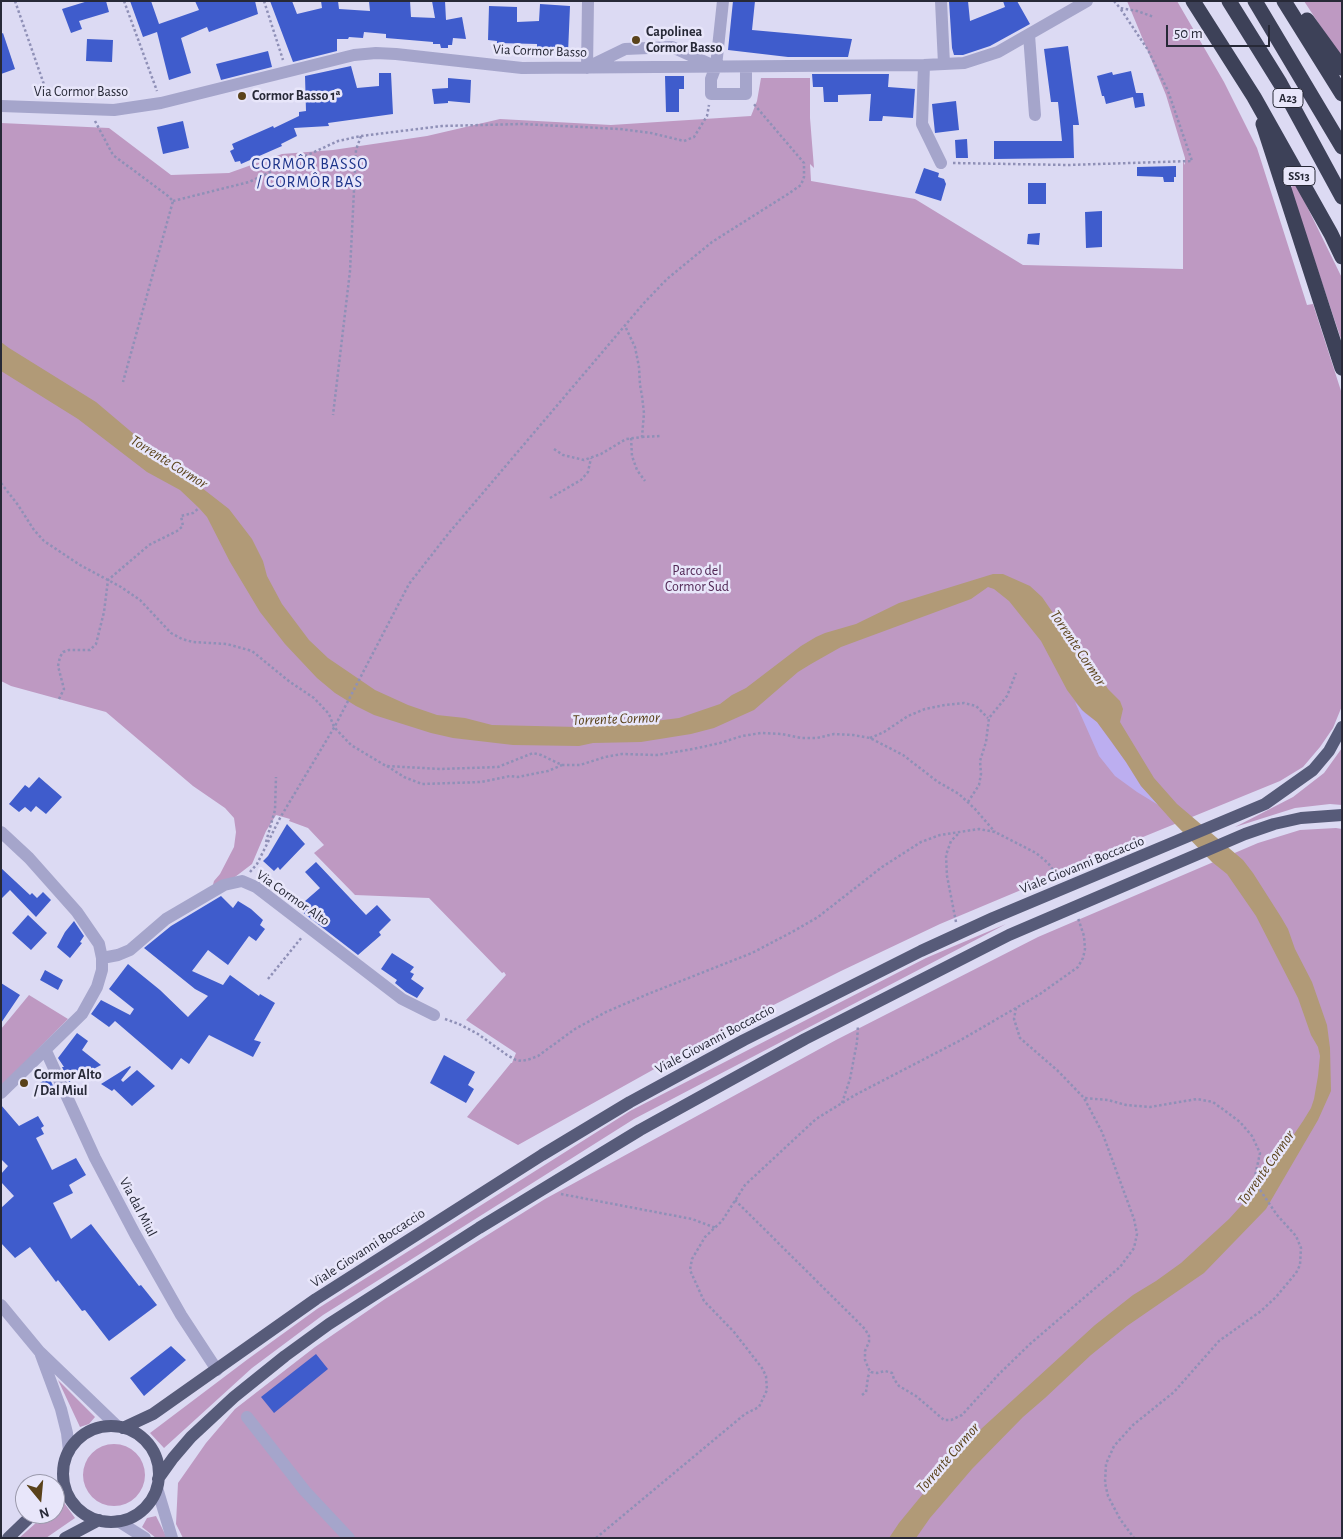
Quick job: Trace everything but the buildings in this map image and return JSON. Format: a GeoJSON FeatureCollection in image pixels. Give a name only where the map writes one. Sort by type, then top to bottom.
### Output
{"type":"FeatureCollection","features":[{"type":"Feature","properties":{"kind":"highway","name":"SS13"},"geometry":{"type":"LineString","coordinates":[[1193,1],[1254,97],[1342,257]]}},
{"type":"Feature","properties":{"kind":"highway","name":"A23"},"geometry":{"type":"LineString","coordinates":[[1229,1],[1280,83],[1342,197]]}},
{"type":"Feature","properties":{"kind":"highway","name":"A23"},"geometry":{"type":"LineString","coordinates":[[1255,1],[1342,148]]}},
{"type":"Feature","properties":{"kind":"highway"},"geometry":{"type":"LineString","coordinates":[[1284,1],[1342,94]]}},
{"type":"Feature","properties":{"kind":"highway"},"geometry":{"type":"LineString","coordinates":[[1293,1],[1342,68]]}},
{"type":"Feature","properties":{"kind":"highway"},"geometry":{"type":"LineString","coordinates":[[1254,97],[1342,368]]}},
{"type":"Feature","properties":{"kind":"main road","name":"Viale Giovanni Boccaccio"},"geometry":{"type":"LineString","coordinates":[[120,1427],[154,1414],[316,1299],[534,1160],[630,1102],[844,988],[959,933],[1265,804],[1313,770],[1329,751],[1342,727]]}},
{"type":"Feature","properties":{"kind":"main road"},"geometry":{"type":"LineString","coordinates":[[158,1483],[157,1460],[149,1445],[134,1432],[120,1427],[93,1430],[80,1438],[69,1451],[64,1471],[64,1485],[72,1502],[78,1509],[90,1517],[99,1520],[118,1521],[138,1514],[147,1506],[173,1458],[191,1437],[234,1397],[285,1356],[329,1324],[539,1190],[640,1130],[858,1011],[970,954],[1038,923],[1245,834],[1274,824],[1301,818],[1342,815]]}},
{"type":"Feature","properties":{"kind":"main road"},"geometry":{"type":"LineString","coordinates":[[65,1538],[99,1520]]}},
{"type":"Feature","properties":{"kind":"main road"},"geometry":{"type":"LineString","coordinates":[[8,1538],[23,1524]]}},
{"type":"Feature","properties":{"kind":"street"},"geometry":{"type":"LineString","coordinates":[[588,1],[587,68],[625,49],[672,47],[716,66]]}},
{"type":"Feature","properties":{"kind":"street"},"geometry":{"type":"LineString","coordinates":[[723,1],[716,66],[711,79],[711,94],[746,94],[746,67]]}},
{"type":"Feature","properties":{"kind":"street"},"geometry":{"type":"LineString","coordinates":[[941,1],[944,64]]}},
{"type":"Feature","properties":{"kind":"street","name":"Via Cormor Basso"},"geometry":{"type":"LineString","coordinates":[[1,106],[114,110],[161,103],[286,70],[354,55],[376,53],[522,68],[924,65],[964,63],[998,52],[1087,1]]}},
{"type":"Feature","properties":{"kind":"street"},"geometry":{"type":"LineString","coordinates":[[1028,35],[1035,115]]}},
{"type":"Feature","properties":{"kind":"street"},"geometry":{"type":"LineString","coordinates":[[924,65],[922,124],[942,163]]}},
{"type":"Feature","properties":{"kind":"street"},"geometry":{"type":"LineString","coordinates":[[1,832],[29,858],[77,912],[99,944],[102,958],[102,970],[90,1001],[82,1014],[1,1093]]}},
{"type":"Feature","properties":{"kind":"street","name":"Via Cormor Alto"},"geometry":{"type":"LineString","coordinates":[[102,958],[118,955],[130,950],[166,919],[224,885],[242,881],[256,887],[402,999],[434,1015]]}},
{"type":"Feature","properties":{"kind":"street","name":"Via dal Miul"},"geometry":{"type":"LineString","coordinates":[[46,1051],[94,1158],[181,1315],[217,1370]]}},
{"type":"Feature","properties":{"kind":"street"},"geometry":{"type":"LineString","coordinates":[[1,1305],[39,1351],[120,1427]]}},
{"type":"Feature","properties":{"kind":"street"},"geometry":{"type":"LineString","coordinates":[[39,1351],[61,1409],[69,1451]]}},
{"type":"Feature","properties":{"kind":"street"},"geometry":{"type":"LineString","coordinates":[[248,1417],[305,1491],[349,1538]]}},
{"type":"Feature","properties":{"kind":"street"},"geometry":{"type":"LineString","coordinates":[[158,1483],[172,1538]]}},
{"type":"Feature","properties":{"kind":"street"},"geometry":{"type":"LineString","coordinates":[[118,1521],[145,1538]]}},
{"type":"Feature","properties":{"kind":"path"},"geometry":{"type":"LineString","coordinates":[[15,1],[45,85],[51,108]]}},
{"type":"Feature","properties":{"kind":"path"},"geometry":{"type":"LineString","coordinates":[[124,1],[161,103]]}},
{"type":"Feature","properties":{"kind":"path"},"geometry":{"type":"LineString","coordinates":[[264,1],[286,70]]}},
{"type":"Feature","properties":{"kind":"path"},"geometry":{"type":"LineString","coordinates":[[942,163],[1068,164],[1192,161],[1168,91],[1148,50],[1114,1]]}},
{"type":"Feature","properties":{"kind":"path"},"geometry":{"type":"LineString","coordinates":[[1120,8],[1154,17]]}},
{"type":"Feature","properties":{"kind":"path"},"geometry":{"type":"LineString","coordinates":[[242,881],[257,864],[280,818],[335,727],[409,584],[448,534],[667,279],[712,242],[801,185],[804,177],[804,164],[754,104]]}},
{"type":"Feature","properties":{"kind":"path"},"geometry":{"type":"LineString","coordinates":[[88,109],[112,155],[173,201]]}},
{"type":"Feature","properties":{"kind":"path"},"geometry":{"type":"LineString","coordinates":[[173,201],[248,182],[338,141],[361,136],[442,126],[521,124],[620,129],[684,140],[694,137],[707,116]]}},
{"type":"Feature","properties":{"kind":"path"},"geometry":{"type":"LineString","coordinates":[[333,415],[350,271],[356,150],[361,136]]}},
{"type":"Feature","properties":{"kind":"path"},"geometry":{"type":"LineString","coordinates":[[123,382],[173,201]]}},
{"type":"Feature","properties":{"kind":"path"},"geometry":{"type":"LineString","coordinates":[[625,326],[635,347],[639,367],[644,413],[642,437]]}},
{"type":"Feature","properties":{"kind":"path"},"geometry":{"type":"LineString","coordinates":[[554,449],[563,455],[584,460],[601,454],[630,438],[661,436]]}},
{"type":"Feature","properties":{"kind":"path"},"geometry":{"type":"LineString","coordinates":[[630,438],[632,456],[637,470],[646,481]]}},
{"type":"Feature","properties":{"kind":"path"},"geometry":{"type":"LineString","coordinates":[[550,498],[581,480],[588,472],[591,458]]}},
{"type":"Feature","properties":{"kind":"path"},"geometry":{"type":"LineString","coordinates":[[1,483],[44,541],[80,565],[140,600],[172,632],[182,639],[192,642],[227,644],[252,651],[290,682],[314,698],[329,714],[335,727],[351,745],[404,777],[422,784],[481,782],[548,771],[562,764]]}},
{"type":"Feature","properties":{"kind":"path"},"geometry":{"type":"LineString","coordinates":[[59,699],[64,689],[58,666],[60,657],[63,652],[69,650],[90,650],[96,644],[104,612],[108,580],[149,545],[183,526],[181,516],[193,513],[199,508]]}},
{"type":"Feature","properties":{"kind":"path"},"geometry":{"type":"LineString","coordinates":[[968,802],[981,774],[980,761],[986,742],[989,718],[1007,696],[1016,673]]}},
{"type":"Feature","properties":{"kind":"path"},"geometry":{"type":"LineString","coordinates":[[870,738],[884,732],[908,716],[925,709],[945,705],[964,703],[976,706],[989,718]]}},
{"type":"Feature","properties":{"kind":"path"},"geometry":{"type":"LineString","coordinates":[[386,766],[441,769],[488,768],[498,767],[533,753],[562,764],[580,765],[622,754],[642,753],[657,755],[673,753],[761,733],[782,734],[801,738],[817,738],[834,734],[870,738],[902,755],[938,782],[959,794],[995,832]]}},
{"type":"Feature","properties":{"kind":"path"},"geometry":{"type":"LineString","coordinates":[[264,849],[274,810],[276,777]]}},
{"type":"Feature","properties":{"kind":"path"},"geometry":{"type":"LineString","coordinates":[[434,1015],[459,1024],[478,1034],[507,1055],[522,1061],[538,1056],[575,1029],[606,1012],[752,953],[792,932],[818,917],[882,867],[921,842],[940,835],[979,830],[995,832],[1036,853],[1048,863],[1056,874]]}},
{"type":"Feature","properties":{"kind":"path"},"geometry":{"type":"LineString","coordinates":[[959,933],[950,898],[946,855],[951,841],[960,832]]}},
{"type":"Feature","properties":{"kind":"path"},"geometry":{"type":"LineString","coordinates":[[268,979],[309,928]]}},
{"type":"Feature","properties":{"kind":"path"},"geometry":{"type":"LineString","coordinates":[[596,1538],[745,1414],[759,1406],[767,1390],[766,1376],[762,1368],[734,1332],[704,1302],[690,1270],[692,1259],[701,1243],[722,1221],[745,1185],[816,1119],[855,1095],[959,1042],[1040,994],[1078,967],[1083,958],[1084,949]]}},
{"type":"Feature","properties":{"kind":"path"},"geometry":{"type":"LineString","coordinates":[[870,1372],[885,1371],[892,1373],[899,1386],[916,1396],[944,1420],[952,1420],[962,1416],[999,1374],[1030,1344],[1120,1267],[1134,1248],[1137,1234],[1134,1219],[1102,1132],[1084,1098],[1058,1071],[1020,1038],[1014,1019],[1016,1008]]}},
{"type":"Feature","properties":{"kind":"path"},"geometry":{"type":"LineString","coordinates":[[842,1103],[850,1079],[857,1042],[858,1011]]}},
{"type":"Feature","properties":{"kind":"path"},"geometry":{"type":"LineString","coordinates":[[1084,1098],[1144,1106],[1197,1100],[1212,1102],[1226,1110],[1240,1122],[1258,1146],[1260,1158],[1254,1181],[1277,1215],[1296,1236],[1301,1248],[1300,1265],[1296,1273],[1276,1297],[1220,1341],[1174,1392],[1133,1425],[1114,1446],[1106,1464],[1105,1482],[1108,1496],[1120,1519],[1134,1538]]}},
{"type":"Feature","properties":{"kind":"path"},"geometry":{"type":"LineString","coordinates":[[539,1190],[600,1200],[692,1219],[716,1228]]}},
{"type":"Feature","properties":{"kind":"path"},"geometry":{"type":"LineString","coordinates":[[735,1200],[865,1329],[869,1336],[865,1360],[870,1372],[866,1392],[862,1395]]}},
{"type":"Feature","properties":{"kind":"green space","name":"Parco del Cormor Sud"},"geometry":{"type":"Polygon","coordinates":[[[1127,1],[1177,1],[1224,82],[1257,148],[1307,305],[1313,304],[1342,394],[1342,706],[1333,728],[1320,747],[1303,767],[1280,781],[1050,875],[1052,877],[940,924],[841,971],[728,1028],[518,1145],[467,1117],[512,1063],[516,1053],[466,1020],[506,975],[429,898],[355,895],[314,853],[324,845],[308,828],[289,821],[290,819],[276,815],[266,831],[252,864],[235,877],[212,888],[214,881],[220,874],[234,847],[236,832],[234,818],[225,808],[193,786],[106,712],[11,686],[1,681],[1,123],[109,128],[171,175],[229,173],[282,154],[333,150],[427,136],[500,119],[611,125],[751,116],[757,101],[761,78],[810,78],[810,118],[814,168],[810,164],[811,181],[915,199],[1023,265],[1183,269],[1183,161],[1185,165],[1185,158],[1166,95],[1127,1]]]}},
{"type":"Feature","properties":{"kind":"green space"},"geometry":{"type":"Polygon","coordinates":[[[1304,1],[1342,1],[1342,57],[1334,47],[1304,1]]]}},
{"type":"Feature","properties":{"kind":"green space"},"geometry":{"type":"Polygon","coordinates":[[[1297,186],[1342,278],[1342,342],[1290,188],[1297,186]]]}},
{"type":"Feature","properties":{"kind":"green space"},"geometry":{"type":"Polygon","coordinates":[[[1342,748],[1342,805],[1330,804],[1295,808],[1235,827],[1293,797],[1324,773],[1342,748]]]}},
{"type":"Feature","properties":{"kind":"green space"},"geometry":{"type":"Polygon","coordinates":[[[1342,829],[1342,1538],[183,1538],[176,1524],[178,1483],[206,1443],[235,1409],[315,1347],[385,1299],[545,1199],[836,1040],[1038,937],[1258,843],[1300,830],[1342,829]]]}},
{"type":"Feature","properties":{"kind":"green space"},"geometry":{"type":"Polygon","coordinates":[[[1006,924],[634,1119],[323,1315],[252,1368],[164,1448],[150,1433],[317,1309],[630,1111],[926,958],[1006,924]]]}},
{"type":"Feature","properties":{"kind":"green space"},"geometry":{"type":"Polygon","coordinates":[[[29,995],[68,1019],[1,1086],[1,1029],[29,995]]]}},
{"type":"Feature","properties":{"kind":"green space"},"geometry":{"type":"Polygon","coordinates":[[[58,1380],[95,1417],[89,1424],[80,1427],[58,1380]]]}},
{"type":"Feature","properties":{"kind":"green space"},"geometry":{"type":"Polygon","coordinates":[[[114,1444],[131,1449],[136,1453],[140,1458],[145,1475],[140,1492],[136,1497],[131,1501],[114,1506],[97,1501],[92,1497],[88,1492],[83,1475],[88,1458],[92,1453],[97,1449],[114,1444]]]}},
{"type":"Feature","properties":{"kind":"green space"},"geometry":{"type":"Polygon","coordinates":[[[65,1504],[75,1518],[46,1538],[19,1538],[35,1524],[65,1524],[65,1504]]]}},
{"type":"Feature","properties":{"kind":"green space"},"geometry":{"type":"Polygon","coordinates":[[[156,1516],[167,1538],[156,1538],[142,1527],[147,1518],[156,1516]]]}},
{"type":"Feature","properties":{"kind":"sand"},"geometry":{"type":"Polygon","coordinates":[[[1075,702],[1097,722],[1141,786],[1160,806],[1115,776],[1099,756],[1075,702]]]}},
{"type":"Feature","properties":{"kind":"sand"},"geometry":{"type":"Polygon","coordinates":[[[1277,1160],[1259,1186],[1240,1205],[1254,1181],[1277,1160]]]}},
{"type":"Feature","properties":{"kind":"shaded area"},"geometry":{"type":"Polygon","coordinates":[[[1,342],[96,402],[148,446],[229,509],[252,539],[263,561],[267,576],[282,604],[309,640],[328,658],[375,690],[408,705],[437,715],[465,718],[492,725],[578,727],[679,718],[720,704],[746,688],[801,646],[816,637],[856,624],[899,603],[993,574],[1003,574],[1030,586],[1042,597],[1080,652],[1108,689],[1120,701],[1123,709],[1120,722],[1154,778],[1177,804],[1243,860],[1253,873],[1288,929],[1295,949],[1312,982],[1327,1025],[1330,1048],[1331,1091],[1318,1120],[1266,1209],[1204,1273],[1127,1326],[1091,1355],[1023,1417],[972,1469],[930,1518],[916,1538],[889,1538],[945,1467],[981,1429],[1095,1325],[1133,1295],[1181,1263],[1229,1219],[1259,1186],[1311,1108],[1318,1076],[1320,1056],[1318,1047],[1311,1035],[1298,998],[1256,916],[1227,874],[1212,862],[1141,786],[1097,722],[1082,710],[1067,690],[1041,641],[1009,601],[994,589],[988,587],[971,599],[841,647],[798,672],[754,710],[714,728],[691,734],[641,742],[593,743],[579,746],[513,745],[453,738],[374,715],[335,693],[317,678],[285,644],[260,612],[230,562],[207,517],[199,508],[180,490],[147,472],[78,419],[1,371],[1,342]]]}},
{"type":"Feature","properties":{"kind":"place","name":"Capolinea Cormor Basso"},"geometry":{"type":"Point","coordinates":[636,40]}},
{"type":"Feature","properties":{"kind":"place","name":"Cormor Basso 1ª"},"geometry":{"type":"Point","coordinates":[242,96]}},
{"type":"Feature","properties":{"kind":"place","name":"Cormor Alto / Dal Miul"},"geometry":{"type":"Point","coordinates":[24,1083]}},
{"type":"Feature","properties":{"kind":"district","name":"CORMÔR BASSO / CORMÔR BAS"},"geometry":{"type":"Point","coordinates":[310,173]}},
{"type":"Feature","properties":{"kind":"water label","name":"Torrente Cormor"},"geometry":{"type":"Point","coordinates":[169,462]}},
{"type":"Feature","properties":{"kind":"water label","name":"Torrente Cormor"},"geometry":{"type":"Point","coordinates":[1078,648]}},
{"type":"Feature","properties":{"kind":"water label","name":"Torrente Cormor"},"geometry":{"type":"Point","coordinates":[616,719]}},
{"type":"Feature","properties":{"kind":"water label","name":"Torrente Cormor"},"geometry":{"type":"Point","coordinates":[1266,1168]}},
{"type":"Feature","properties":{"kind":"water label","name":"Torrente Cormor"},"geometry":{"type":"Point","coordinates":[948,1458]}}]}
